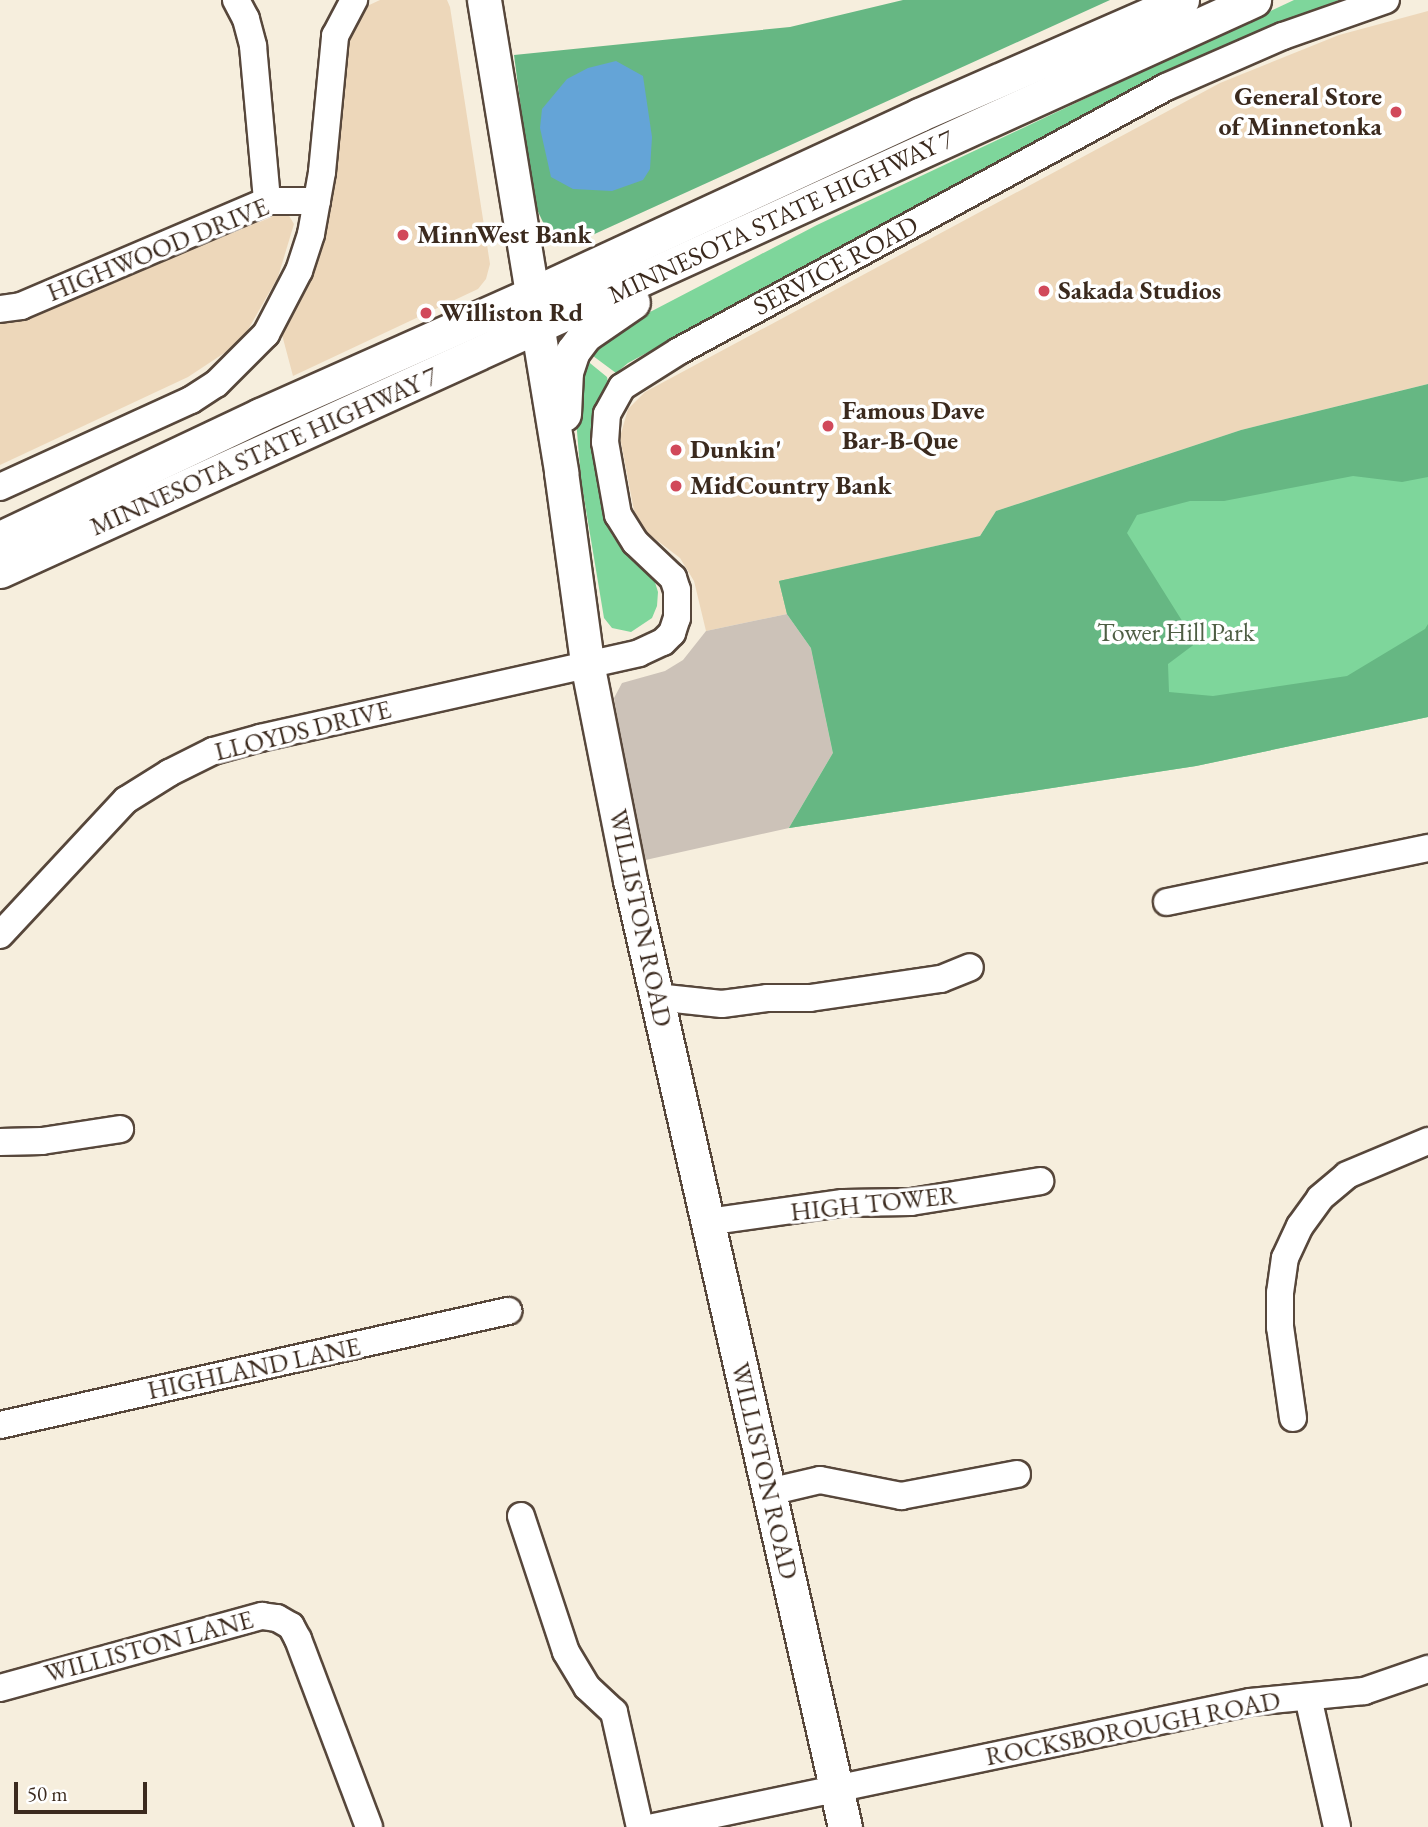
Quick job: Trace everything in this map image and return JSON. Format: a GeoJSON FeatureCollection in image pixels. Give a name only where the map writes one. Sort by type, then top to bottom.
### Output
{"type":"FeatureCollection","features":[{"type":"Feature","properties":{"kind":"main road","name":"WILLISTON ROAD"},"geometry":{"type":"LineString","coordinates":[[484,0],[561,472],[587,663],[630,880],[845,1827]]}},
{"type":"Feature","properties":{"kind":"main road","name":"MINNESOTA STATE HIGHWAY 7"},"geometry":{"type":"LineString","coordinates":[[0,538],[260,415],[532,294],[919,115],[1182,0]]}},
{"type":"Feature","properties":{"kind":"main road","name":"MINNESOTA STATE HIGHWAY 7"},"geometry":{"type":"LineString","coordinates":[[0,571],[1254,0]]}},
{"type":"Feature","properties":{"kind":"main road"},"geometry":{"type":"LineString","coordinates":[[561,472],[566,372],[573,351],[585,335],[602,322],[733,239]]}},
{"type":"Feature","properties":{"kind":"street"},"geometry":{"type":"LineString","coordinates":[[236,0],[246,19],[253,46],[267,201]]}},
{"type":"Feature","properties":{"kind":"street"},"geometry":{"type":"LineString","coordinates":[[0,487],[191,400],[216,384],[266,334],[282,307],[303,259],[317,201],[335,36],[354,0]]}},
{"type":"Feature","properties":{"kind":"street","name":"SERVICE ROAD"},"geometry":{"type":"LineString","coordinates":[[587,663],[652,648],[672,633],[677,618],[678,604],[673,578],[635,542],[618,515],[604,442],[611,404],[633,378],[1166,88],[1283,36],[1386,0]]}},
{"type":"Feature","properties":{"kind":"street","name":"HIGHWOOD DRIVE"},"geometry":{"type":"LineString","coordinates":[[0,309],[22,306],[267,201],[317,201]]}},
{"type":"Feature","properties":{"kind":"street","name":"LLOYDS DRIVE"},"geometry":{"type":"LineString","coordinates":[[0,935],[127,800],[169,772],[213,751],[587,663]]}},
{"type":"Feature","properties":{"kind":"street"},"geometry":{"type":"LineString","coordinates":[[1167,902],[1428,848]]}},
{"type":"Feature","properties":{"kind":"street"},"geometry":{"type":"LineString","coordinates":[[656,997],[722,1004],[767,998],[810,998],[910,981],[941,979],[970,967]]}},
{"type":"Feature","properties":{"kind":"street"},"geometry":{"type":"LineString","coordinates":[[0,1142],[42,1141],[120,1129]]}},
{"type":"Feature","properties":{"kind":"street"},"geometry":{"type":"LineString","coordinates":[[1293,1418],[1280,1327],[1280,1293],[1285,1258],[1300,1226],[1320,1198],[1347,1175],[1428,1141]]}},
{"type":"Feature","properties":{"kind":"street","name":"HIGH TOWER"},"geometry":{"type":"LineString","coordinates":[[707,1222],[843,1203],[937,1198],[1040,1181]]}},
{"type":"Feature","properties":{"kind":"street","name":"HIGHLAND LANE"},"geometry":{"type":"LineString","coordinates":[[0,1424],[508,1311]]}},
{"type":"Feature","properties":{"kind":"street"},"geometry":{"type":"LineString","coordinates":[[769,1492],[820,1480],[901,1496],[1017,1474]]}},
{"type":"Feature","properties":{"kind":"street"},"geometry":{"type":"LineString","coordinates":[[521,1516],[566,1652],[587,1687],[614,1712],[640,1827]]}},
{"type":"Feature","properties":{"kind":"street","name":"WILLISTON LANE"},"geometry":{"type":"LineString","coordinates":[[0,1688],[262,1616],[277,1618],[290,1626],[298,1639],[369,1827]]}},
{"type":"Feature","properties":{"kind":"street","name":"ROCKSBOROUGH ROAD"},"geometry":{"type":"LineString","coordinates":[[836,1789],[1250,1702],[1364,1691],[1428,1669]]}},
{"type":"Feature","properties":{"kind":"street"},"geometry":{"type":"LineString","coordinates":[[1308,1697],[1337,1827]]}},
{"type":"Feature","properties":{"kind":"street"},"geometry":{"type":"LineString","coordinates":[[654,1827],[836,1789]]}},
{"type":"Feature","properties":{"kind":"shaded area"},"geometry":{"type":"Polygon","coordinates":[[[380,0],[447,0],[450,7],[490,264],[486,279],[478,289],[293,376],[281,331],[312,257],[352,21],[365,7],[380,0]]]}},
{"type":"Feature","properties":{"kind":"shaded area"},"geometry":{"type":"Polygon","coordinates":[[[1428,11],[1428,384],[1241,430],[996,511],[980,536],[780,581],[787,614],[706,631],[694,581],[680,558],[646,532],[635,516],[620,437],[628,409],[645,392],[1220,83],[1339,35],[1428,11]]]}},
{"type":"Feature","properties":{"kind":"shaded area"},"geometry":{"type":"Polygon","coordinates":[[[268,209],[288,214],[294,224],[278,277],[241,342],[188,377],[0,465],[0,310],[268,209]]]}},
{"type":"Feature","properties":{"kind":"shaded area"},"geometry":{"type":"Polygon","coordinates":[[[787,614],[811,648],[833,753],[789,828],[641,861],[614,698],[622,683],[665,671],[683,660],[706,631],[787,614]]]}},
{"type":"Feature","properties":{"kind":"green space"},"geometry":{"type":"Polygon","coordinates":[[[903,0],[1110,0],[577,242],[560,244],[549,235],[533,201],[514,55],[790,27],[903,0]]]}},
{"type":"Feature","properties":{"kind":"green space"},"geometry":{"type":"Polygon","coordinates":[[[1294,0],[1339,0],[1234,41],[1159,77],[628,363],[616,373],[589,353],[604,336],[817,225],[1294,0]]]}},
{"type":"Feature","properties":{"kind":"green space"},"geometry":{"type":"Polygon","coordinates":[[[585,359],[607,377],[608,382],[592,416],[591,439],[603,516],[623,551],[654,579],[658,592],[657,606],[652,618],[631,632],[612,628],[604,618],[581,480],[573,383],[585,359]]]}},
{"type":"Feature","properties":{"kind":"green space","name":"Tower Hill Park"},"geometry":{"type":"Polygon","coordinates":[[[1428,384],[1428,477],[1402,482],[1353,476],[1224,501],[1190,501],[1137,515],[1127,533],[1196,643],[1168,664],[1169,692],[1213,696],[1347,676],[1425,629],[1428,624],[1428,717],[1196,766],[789,828],[833,753],[811,648],[787,614],[779,581],[980,536],[996,511],[1241,430],[1428,384]]]}},
{"type":"Feature","properties":{"kind":"green space","name":"Tower Hill Park"},"geometry":{"type":"Polygon","coordinates":[[[1428,445],[1428,717],[1196,766],[789,828],[833,753],[811,648],[787,614],[779,581],[1428,445]]]}},
{"type":"Feature","properties":{"kind":"water"},"geometry":{"type":"Polygon","coordinates":[[[616,61],[643,76],[652,137],[650,169],[643,180],[612,191],[573,189],[551,177],[540,128],[542,109],[567,79],[588,68],[616,61]]]}},
{"type":"Feature","properties":{"kind":"place","name":"General Store of Minnetonka"},"geometry":{"type":"Point","coordinates":[1396,112]}},
{"type":"Feature","properties":{"kind":"place","name":"MinnWest Bank"},"geometry":{"type":"Point","coordinates":[403,235]}},
{"type":"Feature","properties":{"kind":"place","name":"Sakada Studios"},"geometry":{"type":"Point","coordinates":[1044,291]}},
{"type":"Feature","properties":{"kind":"place","name":"Williston Rd"},"geometry":{"type":"Point","coordinates":[426,313]}},
{"type":"Feature","properties":{"kind":"place","name":"Famous Dave Bar-B-Que"},"geometry":{"type":"Point","coordinates":[828,426]}},
{"type":"Feature","properties":{"kind":"place","name":"Dunkin'"},"geometry":{"type":"Point","coordinates":[676,450]}},
{"type":"Feature","properties":{"kind":"place","name":"MidCountry Bank"},"geometry":{"type":"Point","coordinates":[676,486]}}]}
